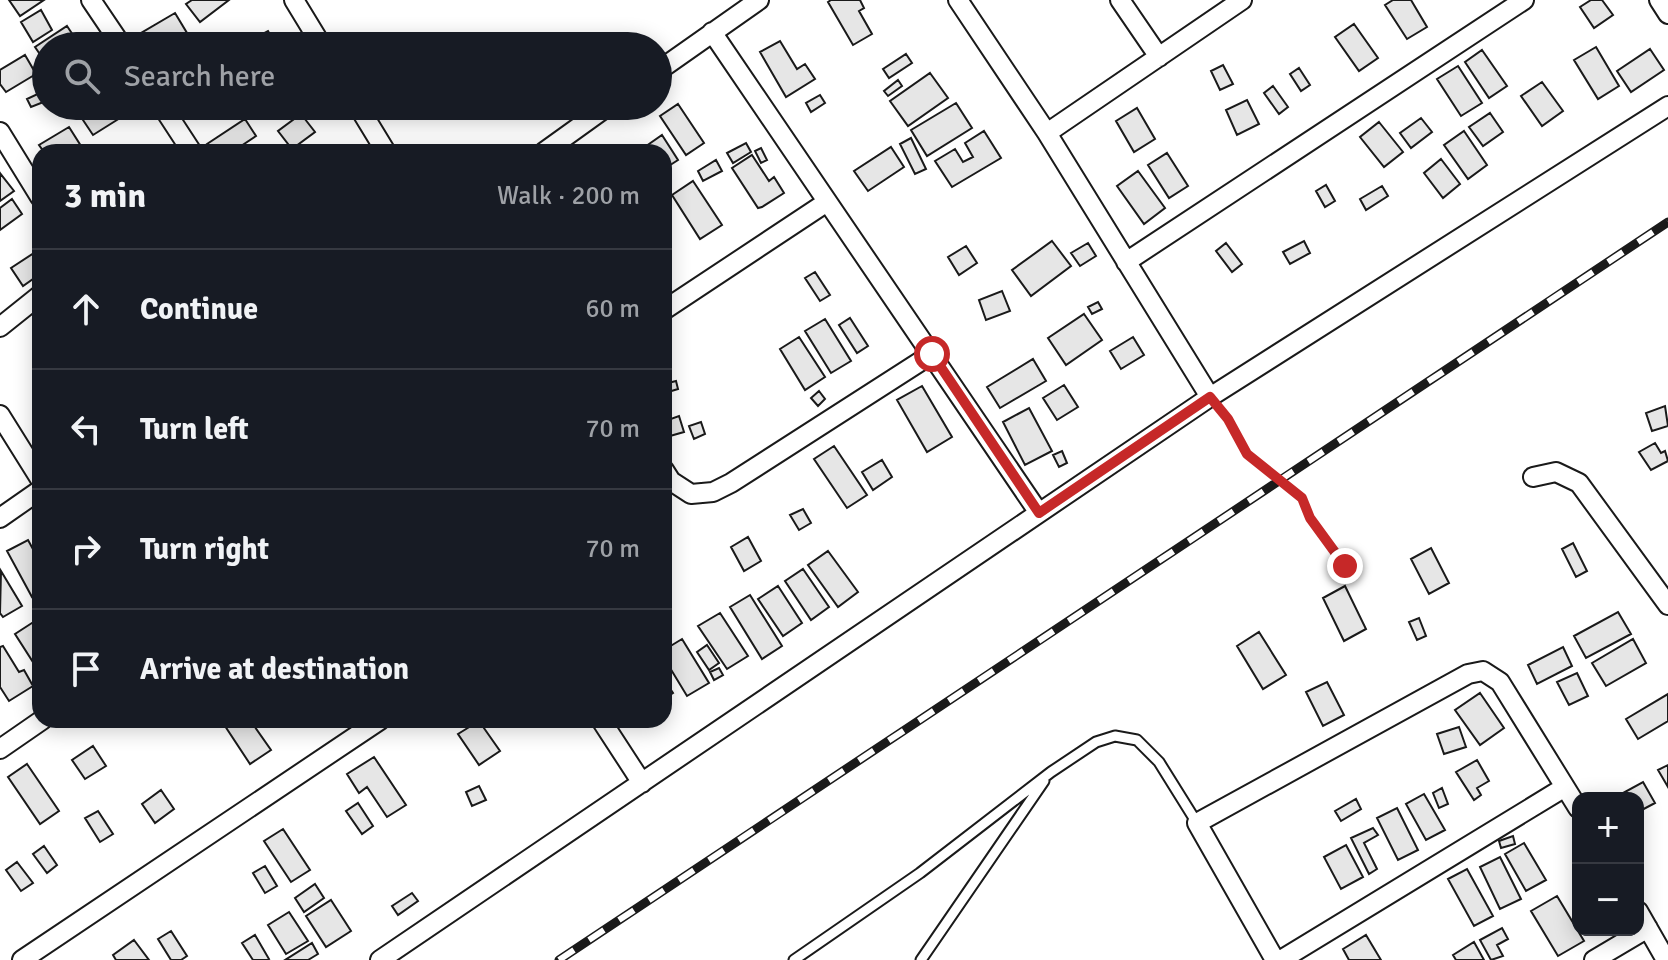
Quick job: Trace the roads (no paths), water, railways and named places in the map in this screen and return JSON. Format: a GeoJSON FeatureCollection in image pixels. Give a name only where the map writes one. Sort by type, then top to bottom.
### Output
{"type":"FeatureCollection","features":[{"type":"Feature","properties":{"kind":"street"},"geometry":{"type":"LineString","coordinates":[[91,0],[113,32]]}},
{"type":"Feature","properties":{"kind":"street"},"geometry":{"type":"LineString","coordinates":[[294,0],[313,32]]}},
{"type":"Feature","properties":{"kind":"street"},"geometry":{"type":"LineString","coordinates":[[672,61],[759,0]]}},
{"type":"Feature","properties":{"kind":"street"},"geometry":{"type":"LineString","coordinates":[[958,0],[1047,133],[1210,397]]}},
{"type":"Feature","properties":{"kind":"street"},"geometry":{"type":"LineString","coordinates":[[1120,0],[1159,57]]}},
{"type":"Feature","properties":{"kind":"street"},"geometry":{"type":"LineString","coordinates":[[1047,133],[1242,0]]}},
{"type":"Feature","properties":{"kind":"street"},"geometry":{"type":"LineString","coordinates":[[1126,262],[1524,0]]}},
{"type":"Feature","properties":{"kind":"street"},"geometry":{"type":"LineString","coordinates":[[1659,0],[1668,14]]}},
{"type":"Feature","properties":{"kind":"street"},"geometry":{"type":"LineString","coordinates":[[712,32],[1039,513]]}},
{"type":"Feature","properties":{"kind":"street"},"geometry":{"type":"LineString","coordinates":[[380,960],[1210,397],[1668,106]]}},
{"type":"Feature","properties":{"kind":"street"},"geometry":{"type":"LineString","coordinates":[[171,120],[187,144]]}},
{"type":"Feature","properties":{"kind":"street"},"geometry":{"type":"LineString","coordinates":[[367,120],[381,144]]}},
{"type":"Feature","properties":{"kind":"street"},"geometry":{"type":"LineString","coordinates":[[555,144],[589,120]]}},
{"type":"Feature","properties":{"kind":"street"},"geometry":{"type":"LineString","coordinates":[[0,132],[32,184]]}},
{"type":"Feature","properties":{"kind":"street"},"geometry":{"type":"LineString","coordinates":[[672,305],[827,202]]}},
{"type":"Feature","properties":{"kind":"street"},"geometry":{"type":"LineString","coordinates":[[0,327],[32,301]]}},
{"type":"Feature","properties":{"kind":"street"},"geometry":{"type":"LineString","coordinates":[[672,482],[691,494],[713,492],[932,354]]}},
{"type":"Feature","properties":{"kind":"street"},"geometry":{"type":"LineString","coordinates":[[0,415],[32,466]]}},
{"type":"Feature","properties":{"kind":"street"},"geometry":{"type":"LineString","coordinates":[[1533,477],[1556,472],[1579,483],[1668,605]]}},
{"type":"Feature","properties":{"kind":"street"},"geometry":{"type":"LineString","coordinates":[[0,518],[32,496]]}},
{"type":"Feature","properties":{"kind":"street"},"geometry":{"type":"LineString","coordinates":[[1565,787],[1278,960],[1197,823],[1468,674],[1483,671],[1500,682],[1572,798]]}},
{"type":"Feature","properties":{"kind":"street"},"geometry":{"type":"LineString","coordinates":[[0,749],[32,727]]}},
{"type":"Feature","properties":{"kind":"street"},"geometry":{"type":"LineString","coordinates":[[22,960],[368,728]]}},
{"type":"Feature","properties":{"kind":"street"},"geometry":{"type":"LineString","coordinates":[[606,728],[642,783]]}},
{"type":"Feature","properties":{"kind":"street"},"geometry":{"type":"LineString","coordinates":[[1644,921],[1666,960]]}},
{"type":"Feature","properties":{"kind":"street"},"geometry":{"type":"LineString","coordinates":[[1594,960],[1648,928]]}},
{"type":"Feature","properties":{"kind":"lane"},"geometry":{"type":"LineString","coordinates":[[794,960],[920,873],[1051,772],[1096,742],[1115,736],[1137,740],[1159,762],[1197,823]]}},
{"type":"Feature","properties":{"kind":"lane"},"geometry":{"type":"LineString","coordinates":[[921,960],[1051,772]]}},
{"type":"Feature","properties":{"kind":"railway"},"geometry":{"type":"LineString","coordinates":[[559,960],[1668,222]]}}]}
